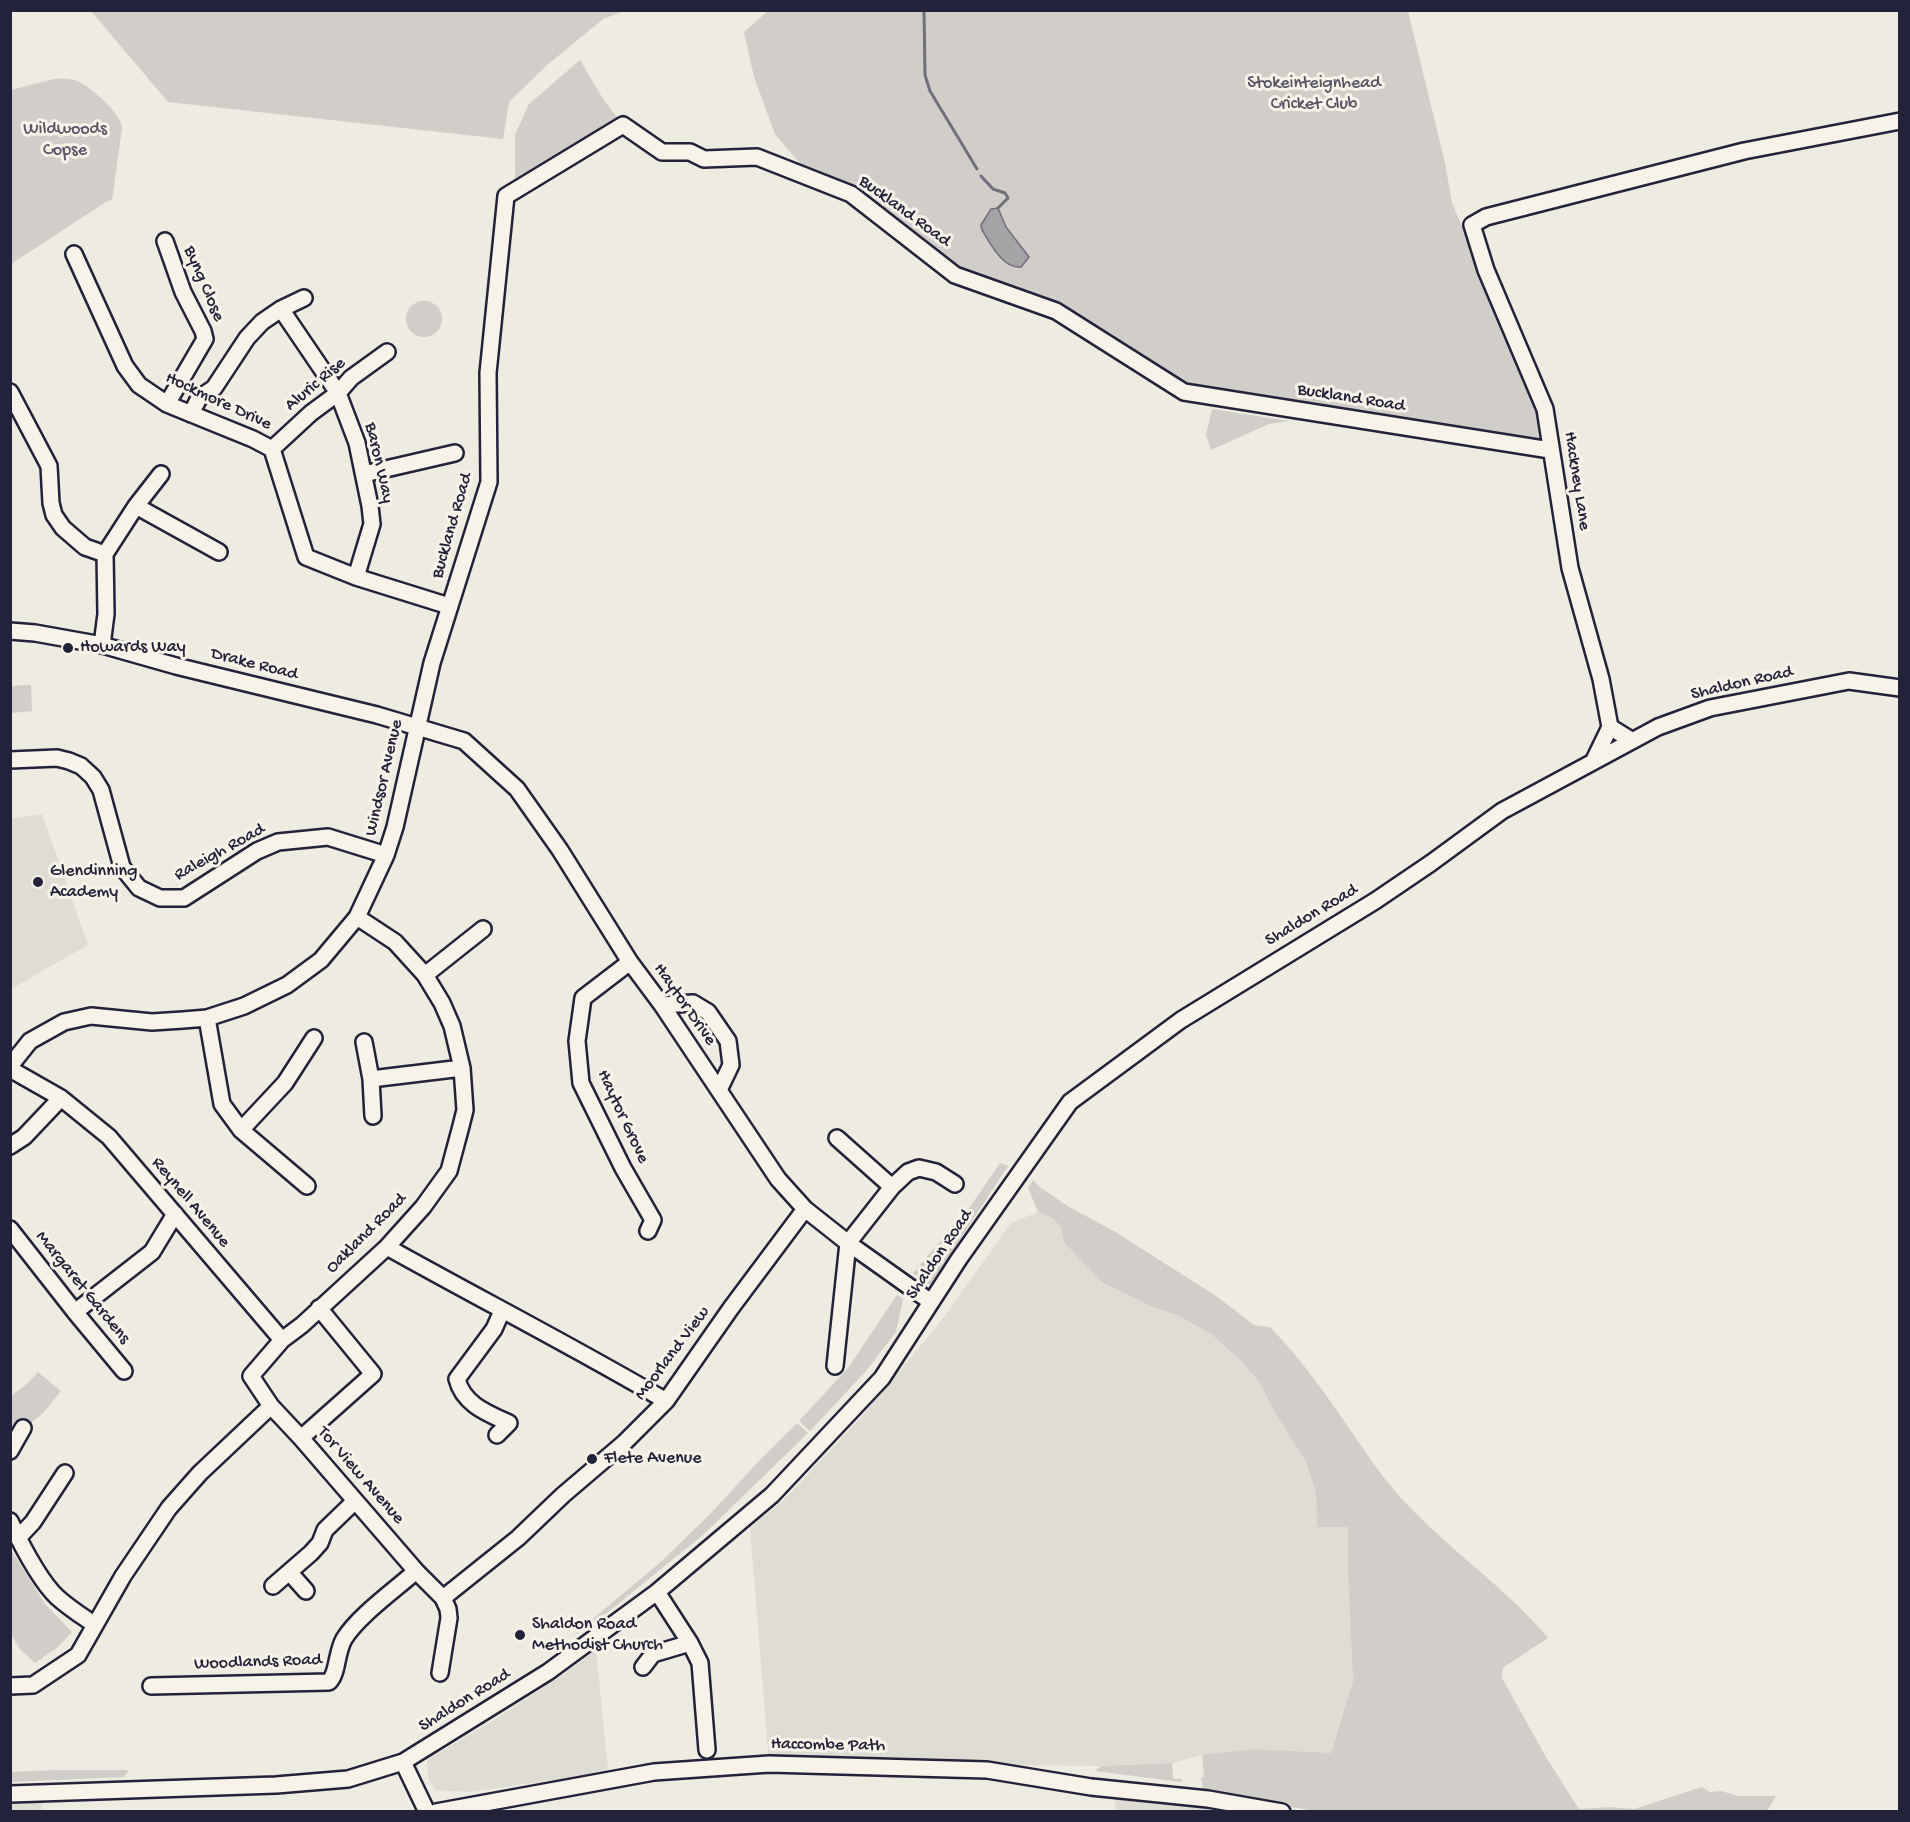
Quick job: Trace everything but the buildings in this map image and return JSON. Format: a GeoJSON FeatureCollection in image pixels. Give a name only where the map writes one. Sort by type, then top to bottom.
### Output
{"type":"FeatureCollection","features":[{"type":"Feature","properties":{"kind":"street","name":"Hackney Lane"},"geometry":{"type":"LineString","coordinates":[[1610,727],[1601,680],[1570,568],[1545,409],[1486,270],[1472,225],[1486,217],[1744,151],[1899,121]]}},
{"type":"Feature","properties":{"kind":"street","name":"Buckland Road"},"geometry":{"type":"LineString","coordinates":[[449,606],[468,554],[489,482],[488,373],[506,196],[623,125],[662,152],[690,152],[704,159],[757,157],[851,194],[956,275],[1056,311],[1185,392],[1550,450]]}},
{"type":"Feature","properties":{"kind":"street","name":"Byng Close"},"geometry":{"type":"LineString","coordinates":[[165,241],[183,292],[205,339],[167,404]]}},
{"type":"Feature","properties":{"kind":"street","name":"Hockmore Drive"},"geometry":{"type":"LineString","coordinates":[[74,254],[125,366],[139,385],[167,404],[272,449],[306,557],[356,577],[449,606]]}},
{"type":"Feature","properties":{"kind":"street"},"geometry":{"type":"LineString","coordinates":[[191,414],[200,398],[214,388],[247,338],[262,322],[304,298]]}},
{"type":"Feature","properties":{"kind":"street","name":"Baron Way"},"geometry":{"type":"LineString","coordinates":[[282,309],[338,393],[357,442],[372,524],[356,577]]}},
{"type":"Feature","properties":{"kind":"street","name":"Aluric Rise"},"geometry":{"type":"LineString","coordinates":[[272,449],[338,393],[351,378],[387,352]]}},
{"type":"Feature","properties":{"kind":"street"},"geometry":{"type":"LineString","coordinates":[[10,392],[49,466],[54,515],[63,528],[85,547],[105,554]]}},
{"type":"Feature","properties":{"kind":"street"},"geometry":{"type":"LineString","coordinates":[[363,474],[455,453]]}},
{"type":"Feature","properties":{"kind":"street"},"geometry":{"type":"LineString","coordinates":[[102,645],[106,614],[105,554],[136,506],[161,474]]}},
{"type":"Feature","properties":{"kind":"street"},"geometry":{"type":"LineString","coordinates":[[136,506],[219,552]]}},
{"type":"Feature","properties":{"kind":"street","name":"Windsor Avenue"},"geometry":{"type":"LineString","coordinates":[[10,1067],[30,1041],[64,1022],[91,1016],[152,1022],[207,1017],[244,1006],[287,985],[321,960],[357,917],[386,855],[395,827],[432,663],[449,606]]}},
{"type":"Feature","properties":{"kind":"street","name":"Drake Road"},"geometry":{"type":"LineString","coordinates":[[10,631],[102,645],[176,666],[417,726]]}},
{"type":"Feature","properties":{"kind":"street","name":"Shaldon Road"},"geometry":{"type":"LineString","coordinates":[[10,1794],[276,1785],[348,1779],[403,1762],[548,1672],[657,1592],[772,1495],[882,1378],[959,1259],[1070,1102],[1181,1020],[1375,900],[1431,863],[1502,811],[1658,727],[1710,708],[1849,681],[1899,688]]}},
{"type":"Feature","properties":{"kind":"street","name":"Haytor Drive"},"geometry":{"type":"LineString","coordinates":[[417,726],[464,741],[517,789],[560,850],[630,962],[662,1005],[778,1179],[805,1209],[848,1243],[931,1302]]}},
{"type":"Feature","properties":{"kind":"street"},"geometry":{"type":"LineString","coordinates":[[1594,760],[1610,727],[1631,740]]}},
{"type":"Feature","properties":{"kind":"street","name":"Raleigh Road"},"geometry":{"type":"LineString","coordinates":[[10,760],[63,760],[81,766],[93,777],[101,790],[122,867],[140,888],[160,898],[184,898],[257,851],[279,842],[328,837],[386,855]]}},
{"type":"Feature","properties":{"kind":"street","name":"Oakland Road"},"geometry":{"type":"LineString","coordinates":[[251,1376],[282,1340],[387,1247],[423,1207],[448,1171],[465,1110],[462,1068],[452,1026],[442,1003],[425,975],[395,942],[357,917]]}},
{"type":"Feature","properties":{"kind":"street"},"geometry":{"type":"LineString","coordinates":[[425,975],[483,929]]}},
{"type":"Feature","properties":{"kind":"street","name":"Haytor Grove"},"geometry":{"type":"LineString","coordinates":[[630,962],[583,998],[577,1041],[581,1083],[623,1168],[653,1220],[648,1231]]}},
{"type":"Feature","properties":{"kind":"street"},"geometry":{"type":"LineString","coordinates":[[662,1005],[693,1003],[708,1012],[728,1041],[731,1065],[719,1089]]}},
{"type":"Feature","properties":{"kind":"street"},"geometry":{"type":"LineString","coordinates":[[207,1017],[222,1104],[241,1130],[307,1186]]}},
{"type":"Feature","properties":{"kind":"street"},"geometry":{"type":"LineString","coordinates":[[241,1130],[285,1083],[314,1038]]}},
{"type":"Feature","properties":{"kind":"street"},"geometry":{"type":"LineString","coordinates":[[364,1042],[371,1079],[372,1116]]}},
{"type":"Feature","properties":{"kind":"street","name":"Reynell Avenue"},"geometry":{"type":"LineString","coordinates":[[10,1067],[61,1098],[109,1137],[282,1340]]}},
{"type":"Feature","properties":{"kind":"street"},"geometry":{"type":"LineString","coordinates":[[371,1079],[462,1068]]}},
{"type":"Feature","properties":{"kind":"street"},"geometry":{"type":"LineString","coordinates":[[10,1146],[24,1137],[61,1098]]}},
{"type":"Feature","properties":{"kind":"street"},"geometry":{"type":"LineString","coordinates":[[837,1138],[892,1187]]}},
{"type":"Feature","properties":{"kind":"street"},"geometry":{"type":"LineString","coordinates":[[835,1366],[848,1243],[892,1187],[908,1173],[919,1168],[936,1172],[955,1184]]}},
{"type":"Feature","properties":{"kind":"street","name":"Moorland View"},"geometry":{"type":"LineString","coordinates":[[443,1598],[518,1538],[562,1495],[624,1443],[666,1401],[805,1209]]}},
{"type":"Feature","properties":{"kind":"street"},"geometry":{"type":"LineString","coordinates":[[75,1312],[153,1252],[175,1214]]}},
{"type":"Feature","properties":{"kind":"street","name":"Margaret Gardens"},"geometry":{"type":"LineString","coordinates":[[10,1229],[124,1371]]}},
{"type":"Feature","properties":{"kind":"street"},"geometry":{"type":"LineString","coordinates":[[387,1247],[603,1364],[666,1401]]}},
{"type":"Feature","properties":{"kind":"street"},"geometry":{"type":"LineString","coordinates":[[302,1438],[373,1374],[318,1308]]}},
{"type":"Feature","properties":{"kind":"street"},"geometry":{"type":"LineString","coordinates":[[497,1435],[509,1423],[477,1408],[459,1388],[457,1379],[494,1329],[502,1311]]}},
{"type":"Feature","properties":{"kind":"street","name":"Tor View Avenue"},"geometry":{"type":"LineString","coordinates":[[251,1376],[271,1406],[302,1438],[416,1571],[443,1598]]}},
{"type":"Feature","properties":{"kind":"street"},"geometry":{"type":"LineString","coordinates":[[10,1686],[33,1685],[68,1664],[78,1655],[139,1550],[170,1508],[201,1473],[271,1406]]}},
{"type":"Feature","properties":{"kind":"street"},"geometry":{"type":"LineString","coordinates":[[10,1451],[23,1428]]}},
{"type":"Feature","properties":{"kind":"street"},"geometry":{"type":"LineString","coordinates":[[18,1538],[33,1522],[65,1473]]}},
{"type":"Feature","properties":{"kind":"street"},"geometry":{"type":"LineString","coordinates":[[273,1586],[290,1573],[320,1543],[325,1530],[355,1501]]}},
{"type":"Feature","properties":{"kind":"street"},"geometry":{"type":"LineString","coordinates":[[10,1521],[30,1559],[56,1596],[95,1624]]}},
{"type":"Feature","properties":{"kind":"street","name":"Woodlands Road"},"geometry":{"type":"LineString","coordinates":[[151,1686],[329,1682],[335,1677],[336,1658],[344,1640],[356,1624],[416,1571]]}},
{"type":"Feature","properties":{"kind":"street"},"geometry":{"type":"LineString","coordinates":[[290,1573],[306,1591]]}},
{"type":"Feature","properties":{"kind":"street"},"geometry":{"type":"LineString","coordinates":[[657,1592],[690,1643],[700,1663],[707,1750]]}},
{"type":"Feature","properties":{"kind":"street"},"geometry":{"type":"LineString","coordinates":[[440,1673],[449,1618],[443,1598]]}},
{"type":"Feature","properties":{"kind":"street"},"geometry":{"type":"LineString","coordinates":[[643,1667],[653,1654],[690,1643]]}},
{"type":"Feature","properties":{"kind":"street"},"geometry":{"type":"LineString","coordinates":[[403,1762],[427,1812]]}},
{"type":"Feature","properties":{"kind":"street","name":"Haccombe Path"},"geometry":{"type":"LineString","coordinates":[[436,1812],[654,1772],[769,1764],[987,1770],[1209,1805],[1282,1812]]}},
{"type":"Feature","properties":{"kind":"shaded area"},"geometry":{"type":"Polygon","coordinates":[[[998,208],[1006,227],[1029,257],[1021,267],[1014,267],[1003,260],[982,230],[981,225],[991,209],[998,208]]]}},
{"type":"Feature","properties":{"kind":"shaded area","name":"Glendinning Academy"},"geometry":{"type":"Polygon","coordinates":[[[42,814],[88,945],[11,989],[11,819],[42,814]]]}},
{"type":"Feature","properties":{"kind":"shaded area"},"geometry":{"type":"Polygon","coordinates":[[[1038,1212],[1052,1218],[1061,1227],[1064,1242],[1153,1307],[1179,1316],[1211,1334],[1241,1361],[1260,1383],[1274,1411],[1306,1462],[1316,1493],[1317,1527],[1348,1527],[1353,1681],[1331,1753],[1254,1749],[1202,1755],[1172,1763],[1101,1766],[769,1764],[750,1528],[784,1500],[863,1415],[941,1321],[1011,1223],[1038,1212]]]}},
{"type":"Feature","properties":{"kind":"shaded area"},"geometry":{"type":"Polygon","coordinates":[[[596,1650],[608,1769],[575,1777],[469,1792],[436,1790],[428,1778],[427,1760],[497,1718],[596,1650]]]}},
{"type":"Feature","properties":{"kind":"shaded area"},"geometry":{"type":"Polygon","coordinates":[[[1113,1790],[1282,1811],[1116,1811],[1113,1790]]]}},
{"type":"Feature","properties":{"kind":"shaded area"},"geometry":{"type":"Polygon","coordinates":[[[11,1802],[42,1802],[41,1811],[11,1811],[11,1802]]]}},
{"type":"Feature","properties":{"kind":"green space","name":"Stokeinteignhead Cricket Club"},"geometry":{"type":"Polygon","coordinates":[[[769,10],[1408,11],[1445,163],[1452,203],[1538,403],[1539,439],[1188,385],[1068,307],[959,268],[859,189],[804,168],[775,134],[754,77],[744,32],[769,10]]]}},
{"type":"Feature","properties":{"kind":"green space"},"geometry":{"type":"Polygon","coordinates":[[[91,11],[624,11],[603,19],[546,66],[509,102],[503,139],[168,102],[91,11]]]}},
{"type":"Feature","properties":{"kind":"green space"},"geometry":{"type":"Polygon","coordinates":[[[580,60],[603,99],[623,125],[515,186],[515,135],[529,104],[580,60]]]}},
{"type":"Feature","properties":{"kind":"green space","name":"Wildwoods Copse"},"geometry":{"type":"Polygon","coordinates":[[[54,79],[71,79],[83,84],[111,108],[121,122],[112,200],[11,264],[11,90],[54,79]]]}},
{"type":"Feature","properties":{"kind":"green space"},"geometry":{"type":"Polygon","coordinates":[[[424,301],[437,306],[442,319],[437,332],[424,337],[411,332],[406,319],[411,306],[424,301]]]}},
{"type":"Feature","properties":{"kind":"green space"},"geometry":{"type":"Polygon","coordinates":[[[1212,409],[1290,421],[1269,424],[1211,450],[1206,435],[1212,409]]]}},
{"type":"Feature","properties":{"kind":"green space"},"geometry":{"type":"Polygon","coordinates":[[[31,685],[32,711],[11,713],[11,686],[31,685]]]}},
{"type":"Feature","properties":{"kind":"green space"},"geometry":{"type":"Polygon","coordinates":[[[1000,1163],[1008,1166],[929,1284],[913,1273],[972,1204],[1000,1163]]]}},
{"type":"Feature","properties":{"kind":"green space"},"geometry":{"type":"Polygon","coordinates":[[[1033,1180],[1069,1207],[1114,1231],[1216,1296],[1254,1325],[1270,1327],[1313,1377],[1375,1466],[1396,1492],[1420,1518],[1514,1602],[1548,1638],[1504,1667],[1502,1678],[1546,1757],[1579,1809],[1609,1807],[1634,1809],[1702,1787],[1710,1792],[1721,1791],[1738,1796],[1776,1796],[1767,1811],[1390,1812],[1309,1810],[1203,1791],[1202,1755],[1254,1749],[1331,1753],[1353,1681],[1348,1527],[1317,1527],[1316,1493],[1306,1462],[1274,1411],[1260,1383],[1241,1361],[1211,1334],[1179,1316],[1153,1307],[1102,1282],[1064,1242],[1061,1227],[1052,1218],[1038,1212],[1028,1188],[1033,1180]]]}},
{"type":"Feature","properties":{"kind":"green space"},"geometry":{"type":"Polygon","coordinates":[[[897,1295],[903,1299],[896,1332],[866,1371],[810,1431],[799,1421],[848,1368],[897,1295]]]}},
{"type":"Feature","properties":{"kind":"green space"},"geometry":{"type":"Polygon","coordinates":[[[38,1372],[61,1391],[43,1413],[26,1427],[16,1421],[11,1429],[11,1396],[38,1372]]]}},
{"type":"Feature","properties":{"kind":"green space"},"geometry":{"type":"Polygon","coordinates":[[[797,1423],[808,1433],[704,1534],[608,1612],[570,1638],[663,1560],[797,1423]]]}},
{"type":"Feature","properties":{"kind":"green space"},"geometry":{"type":"Polygon","coordinates":[[[10,1548],[45,1604],[72,1632],[58,1647],[35,1663],[20,1649],[11,1634],[10,1548]]]}},
{"type":"Feature","properties":{"kind":"green space"},"geometry":{"type":"Polygon","coordinates":[[[1172,1763],[1173,1779],[1182,1779],[1181,1782],[1095,1771],[1101,1766],[1172,1763]]]}},
{"type":"Feature","properties":{"kind":"green space"},"geometry":{"type":"Polygon","coordinates":[[[129,1770],[124,1777],[11,1782],[11,1772],[129,1770]]]}},
{"type":"Feature","properties":{"kind":"waterway"},"geometry":{"type":"LineString","coordinates":[[924,10],[925,75],[930,91],[977,169]]}},
{"type":"Feature","properties":{"kind":"waterway"},"geometry":{"type":"LineString","coordinates":[[981,176],[993,189],[1005,193],[1008,198],[998,208]]}},
{"type":"Feature","properties":{"kind":"place","name":"Howards Way"},"geometry":{"type":"Point","coordinates":[68,648]}},
{"type":"Feature","properties":{"kind":"place","name":"Glendinning Academy"},"geometry":{"type":"Point","coordinates":[38,882]}},
{"type":"Feature","properties":{"kind":"place","name":"Flete Avenue"},"geometry":{"type":"Point","coordinates":[592,1459]}},
{"type":"Feature","properties":{"kind":"place","name":"Shaldon Road Methodist Church"},"geometry":{"type":"Point","coordinates":[520,1635]}}]}
